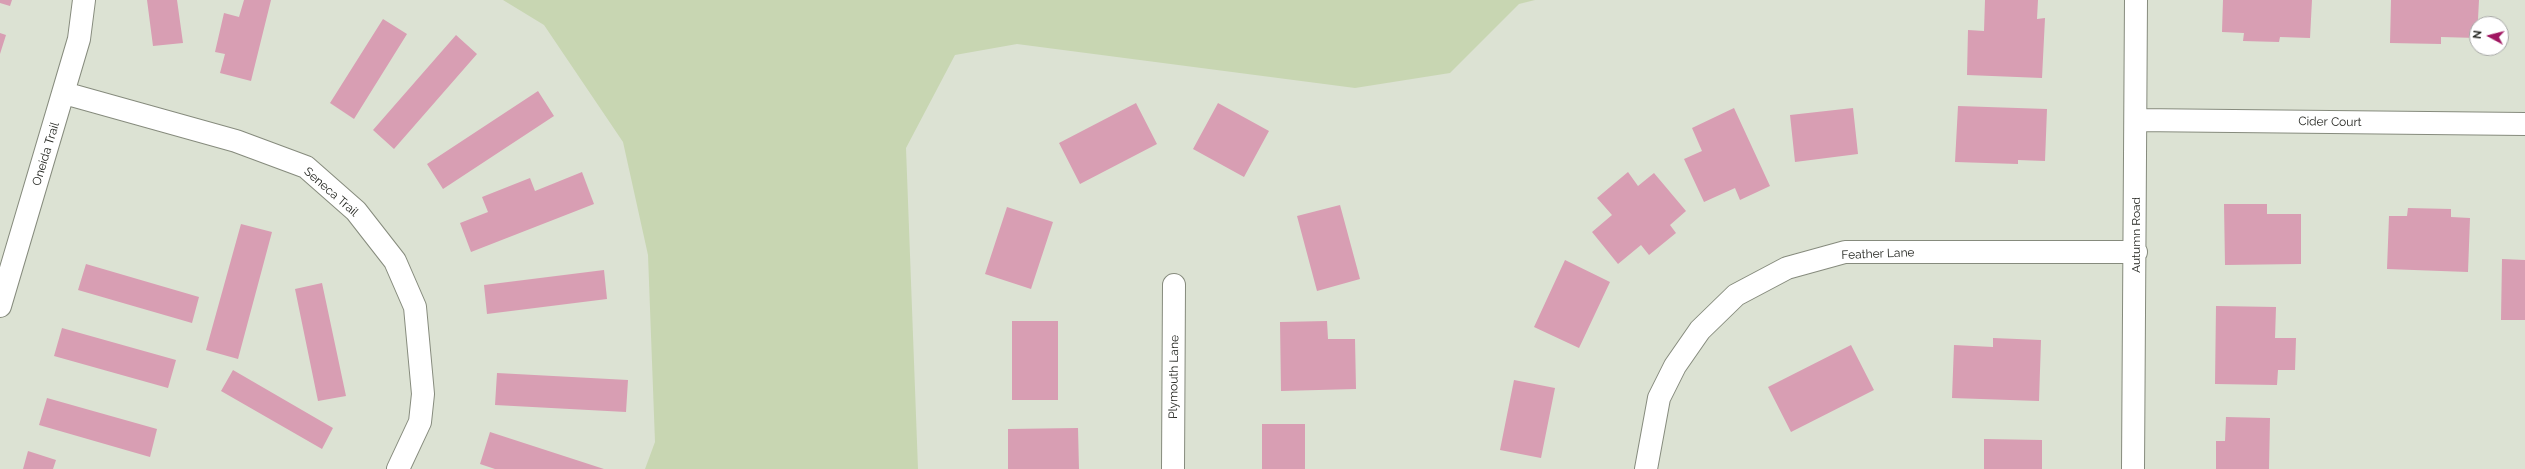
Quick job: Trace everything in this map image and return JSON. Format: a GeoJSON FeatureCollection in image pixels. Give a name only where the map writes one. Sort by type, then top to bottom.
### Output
{"type":"FeatureCollection","features":[{"type":"Feature","properties":{"kind":"street","name":"Oneida Trail"},"geometry":{"type":"LineString","coordinates":[[0,306],[79,39],[84,0]]}},
{"type":"Feature","properties":{"kind":"street","name":"Autumn Road"},"geometry":{"type":"LineString","coordinates":[[2133,469],[2136,252],[2136,0]]}},
{"type":"Feature","properties":{"kind":"street","name":"Seneca Trail"},"geometry":{"type":"LineString","coordinates":[[64,93],[236,142],[306,168],[356,211],[395,262],[415,307],[423,394],[420,422],[398,469]]}},
{"type":"Feature","properties":{"kind":"street","name":"Cider Court"},"geometry":{"type":"LineString","coordinates":[[2136,120],[2525,124]]}},
{"type":"Feature","properties":{"kind":"street","name":"Feather Lane"},"geometry":{"type":"LineString","coordinates":[[1646,469],[1659,398],[1679,360],[1700,330],[1736,295],[1787,268],[1845,252],[2136,252]]}},
{"type":"Feature","properties":{"kind":"street","name":"Plymouth Lane"},"geometry":{"type":"LineString","coordinates":[[1173,469],[1174,285]]}},
{"type":"Feature","properties":{"kind":"green space"},"geometry":{"type":"Polygon","coordinates":[[[503,0],[1535,0],[1519,4],[1450,73],[1355,88],[1017,44],[955,55],[906,148],[918,469],[645,469],[655,442],[648,255],[623,142],[544,25],[503,0]]]}},
{"type":"Feature","properties":{"kind":"building"},"geometry":{"type":"Polygon","coordinates":[[[0,0],[12,0],[10,6],[0,3],[0,0]]]}},
{"type":"Feature","properties":{"kind":"building"},"geometry":{"type":"Polygon","coordinates":[[[147,0],[177,0],[183,43],[153,46],[147,0]]]}},
{"type":"Feature","properties":{"kind":"building"},"geometry":{"type":"Polygon","coordinates":[[[244,0],[271,0],[251,81],[220,73],[225,54],[215,52],[224,13],[239,17],[244,0]]]}},
{"type":"Feature","properties":{"kind":"building"},"geometry":{"type":"Polygon","coordinates":[[[1985,0],[2038,0],[2037,19],[2045,18],[2042,78],[1967,75],[1968,30],[1984,31],[1985,0]]]}},
{"type":"Feature","properties":{"kind":"building"},"geometry":{"type":"Polygon","coordinates":[[[2223,0],[2312,0],[2310,38],[2280,37],[2279,42],[2243,41],[2244,33],[2222,32],[2223,0]]]}},
{"type":"Feature","properties":{"kind":"building"},"geometry":{"type":"Polygon","coordinates":[[[2391,0],[2479,0],[2478,16],[2469,16],[2469,38],[2441,37],[2441,44],[2390,43],[2391,0]]]}},
{"type":"Feature","properties":{"kind":"building"},"geometry":{"type":"Polygon","coordinates":[[[383,19],[407,34],[354,119],[330,103],[383,19]]]}},
{"type":"Feature","properties":{"kind":"building"},"geometry":{"type":"Polygon","coordinates":[[[0,33],[6,35],[0,54],[0,33]]]}},
{"type":"Feature","properties":{"kind":"building"},"geometry":{"type":"Polygon","coordinates":[[[456,35],[477,54],[394,149],[373,130],[456,35]]]}},
{"type":"Feature","properties":{"kind":"building"},"geometry":{"type":"Polygon","coordinates":[[[538,91],[554,116],[443,189],[427,164],[538,91]]]}},
{"type":"Feature","properties":{"kind":"building"},"geometry":{"type":"Polygon","coordinates":[[[1136,103],[1157,144],[1080,184],[1059,143],[1136,103]]]}},
{"type":"Feature","properties":{"kind":"building"},"geometry":{"type":"Polygon","coordinates":[[[1218,103],[1269,131],[1244,177],[1193,149],[1218,103]]]}},
{"type":"Feature","properties":{"kind":"building"},"geometry":{"type":"Polygon","coordinates":[[[1958,106],[2047,109],[2045,161],[2018,160],[2018,164],[1955,162],[1958,106]]]}},
{"type":"Feature","properties":{"kind":"building"},"geometry":{"type":"Polygon","coordinates":[[[1734,108],[1770,186],[1740,200],[1735,188],[1704,202],[1684,159],[1702,151],[1692,128],[1734,108]]]}},
{"type":"Feature","properties":{"kind":"building"},"geometry":{"type":"Polygon","coordinates":[[[1853,108],[1858,154],[1795,162],[1790,115],[1853,108]]]}},
{"type":"Feature","properties":{"kind":"building"},"geometry":{"type":"Polygon","coordinates":[[[582,172],[594,204],[471,252],[460,223],[488,212],[482,197],[530,178],[535,191],[582,172]]]}},
{"type":"Feature","properties":{"kind":"building"},"geometry":{"type":"Polygon","coordinates":[[[1628,172],[1638,186],[1654,173],[1686,211],[1670,225],[1676,233],[1649,255],[1641,245],[1618,264],[1592,232],[1612,215],[1597,198],[1628,172]]]}},
{"type":"Feature","properties":{"kind":"building"},"geometry":{"type":"Polygon","coordinates":[[[2224,204],[2267,204],[2267,214],[2301,214],[2301,264],[2225,265],[2224,204]]]}},
{"type":"Feature","properties":{"kind":"building"},"geometry":{"type":"Polygon","coordinates":[[[1340,205],[1360,279],[1317,291],[1297,216],[1340,205]]]}},
{"type":"Feature","properties":{"kind":"building"},"geometry":{"type":"Polygon","coordinates":[[[1007,207],[1053,222],[1031,289],[985,274],[1007,207]]]}},
{"type":"Feature","properties":{"kind":"building"},"geometry":{"type":"Polygon","coordinates":[[[2408,208],[2451,209],[2451,217],[2470,218],[2468,272],[2387,269],[2389,216],[2407,216],[2408,208]]]}},
{"type":"Feature","properties":{"kind":"building"},"geometry":{"type":"Polygon","coordinates":[[[241,224],[272,232],[238,359],[206,350],[241,224]]]}},
{"type":"Feature","properties":{"kind":"building"},"geometry":{"type":"Polygon","coordinates":[[[2502,259],[2525,260],[2525,320],[2501,320],[2502,259]]]}},
{"type":"Feature","properties":{"kind":"building"},"geometry":{"type":"Polygon","coordinates":[[[1565,260],[1610,282],[1579,348],[1534,327],[1565,260]]]}},
{"type":"Feature","properties":{"kind":"building"},"geometry":{"type":"Polygon","coordinates":[[[86,264],[199,297],[192,323],[78,290],[86,264]]]}},
{"type":"Feature","properties":{"kind":"building"},"geometry":{"type":"Polygon","coordinates":[[[604,270],[607,299],[487,314],[484,285],[604,270]]]}},
{"type":"Feature","properties":{"kind":"building"},"geometry":{"type":"Polygon","coordinates":[[[322,283],[346,396],[318,401],[295,289],[322,283]]]}},
{"type":"Feature","properties":{"kind":"building"},"geometry":{"type":"Polygon","coordinates":[[[2216,306],[2276,307],[2275,338],[2296,338],[2295,370],[2278,370],[2277,385],[2215,384],[2216,306]]]}},
{"type":"Feature","properties":{"kind":"building"},"geometry":{"type":"Polygon","coordinates":[[[1012,321],[1058,321],[1058,400],[1012,400],[1012,321]]]}},
{"type":"Feature","properties":{"kind":"building"},"geometry":{"type":"Polygon","coordinates":[[[1327,321],[1328,339],[1355,339],[1356,389],[1281,391],[1280,322],[1327,321]]]}},
{"type":"Feature","properties":{"kind":"building"},"geometry":{"type":"Polygon","coordinates":[[[62,328],[176,360],[168,388],[54,356],[62,328]]]}},
{"type":"Feature","properties":{"kind":"building"},"geometry":{"type":"Polygon","coordinates":[[[1993,338],[2041,340],[2039,401],[1952,398],[1954,345],[1993,347],[1993,338]]]}},
{"type":"Feature","properties":{"kind":"building"},"geometry":{"type":"Polygon","coordinates":[[[1851,345],[1874,390],[1791,432],[1768,387],[1851,345]]]}},
{"type":"Feature","properties":{"kind":"building"},"geometry":{"type":"Polygon","coordinates":[[[233,370],[333,428],[322,449],[221,391],[233,370]]]}},
{"type":"Feature","properties":{"kind":"building"},"geometry":{"type":"Polygon","coordinates":[[[497,373],[628,380],[626,412],[495,405],[497,373]]]}},
{"type":"Feature","properties":{"kind":"building"},"geometry":{"type":"Polygon","coordinates":[[[1514,380],[1555,388],[1541,458],[1500,450],[1514,380]]]}},
{"type":"Feature","properties":{"kind":"building"},"geometry":{"type":"Polygon","coordinates":[[[47,398],[157,429],[150,457],[39,425],[47,398]]]}},
{"type":"Feature","properties":{"kind":"building"},"geometry":{"type":"Polygon","coordinates":[[[2226,417],[2270,418],[2269,469],[2216,469],[2216,441],[2225,441],[2226,417]]]}},
{"type":"Feature","properties":{"kind":"building"},"geometry":{"type":"Polygon","coordinates":[[[1262,424],[1305,424],[1305,469],[1262,469],[1262,424]]]}},
{"type":"Feature","properties":{"kind":"building"},"geometry":{"type":"Polygon","coordinates":[[[1078,428],[1079,469],[1008,469],[1008,429],[1078,428]]]}},
{"type":"Feature","properties":{"kind":"building"},"geometry":{"type":"Polygon","coordinates":[[[490,432],[604,469],[495,469],[480,464],[490,432]]]}},
{"type":"Feature","properties":{"kind":"building"},"geometry":{"type":"Polygon","coordinates":[[[1984,439],[2042,440],[2042,469],[1984,469],[1984,439]]]}},
{"type":"Feature","properties":{"kind":"building"},"geometry":{"type":"Polygon","coordinates":[[[28,451],[56,460],[53,469],[23,469],[28,451]]]}}]}
